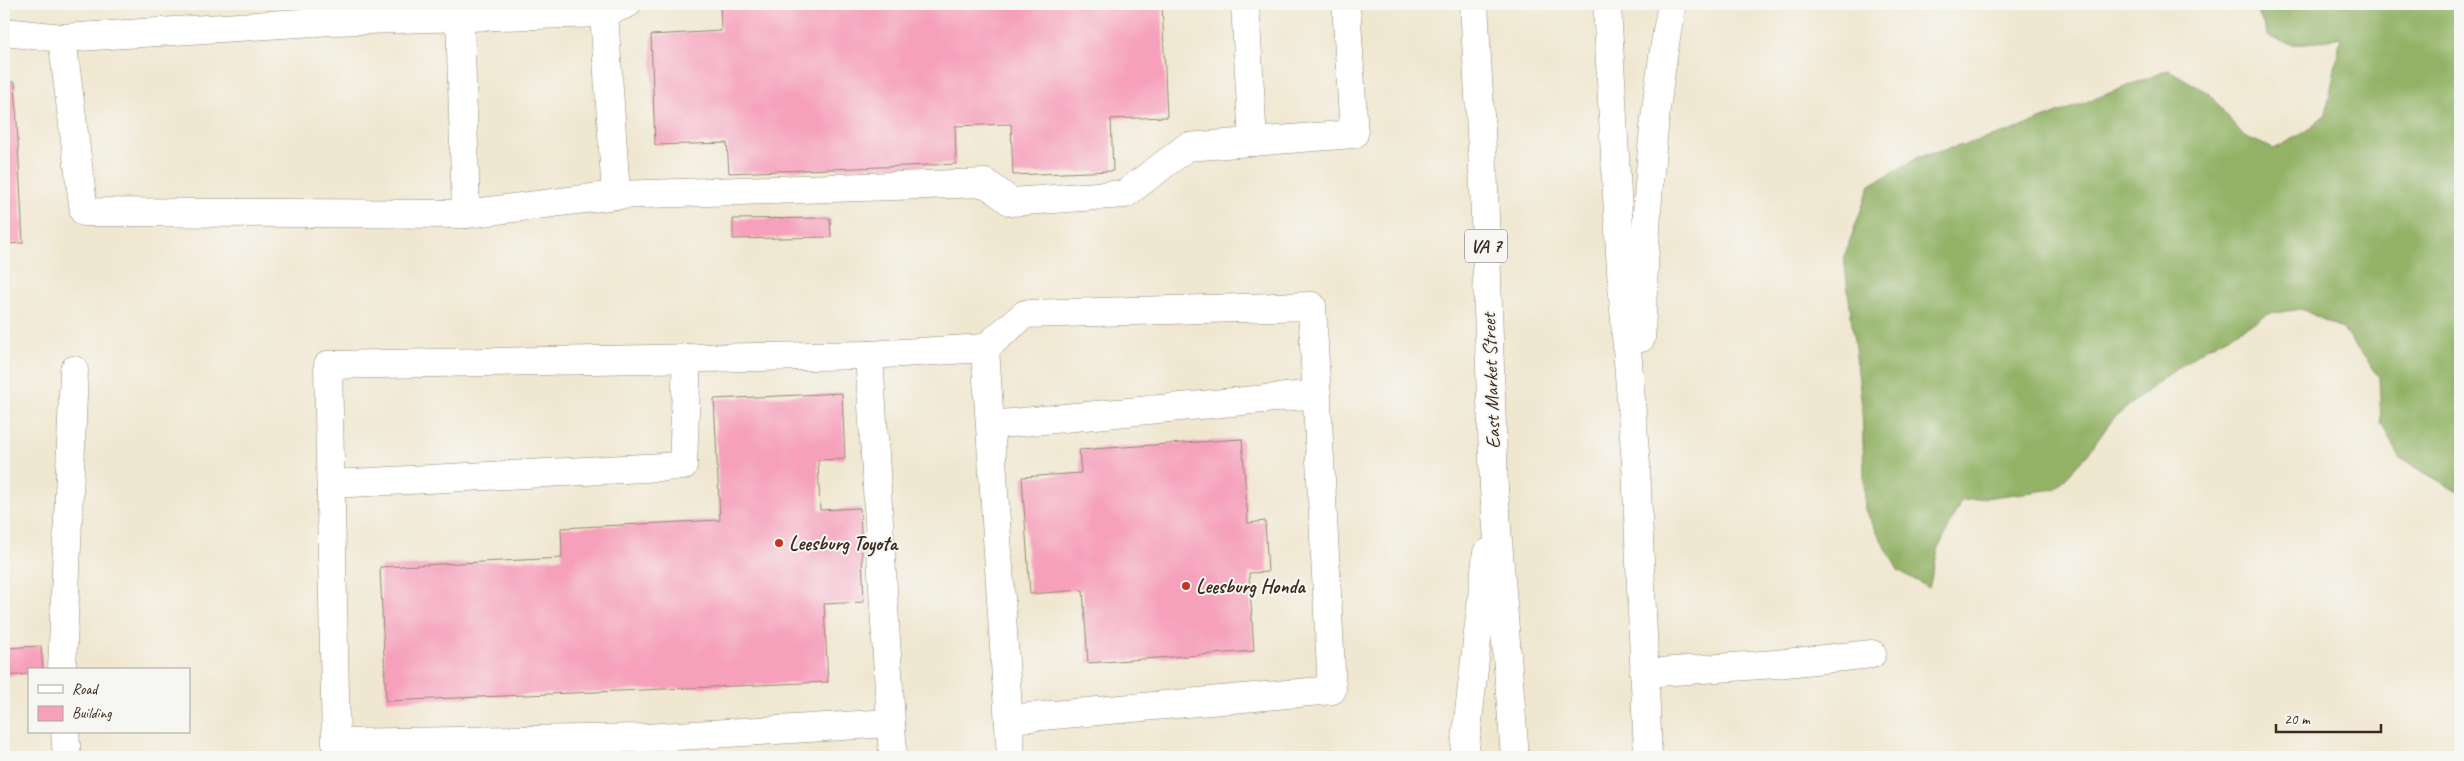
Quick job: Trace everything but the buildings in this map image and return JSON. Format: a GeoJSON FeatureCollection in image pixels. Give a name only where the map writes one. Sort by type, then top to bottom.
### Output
{"type":"FeatureCollection","features":[{"type":"Feature","properties":{"kind":"main road"},"geometry":{"type":"LineString","coordinates":[[1245,4],[1253,142]]}},
{"type":"Feature","properties":{"kind":"main road"},"geometry":{"type":"LineString","coordinates":[[62,38],[84,212],[466,214],[616,195],[986,183],[1011,202],[1125,194],[1187,147],[1354,134],[1346,4]]}},
{"type":"Feature","properties":{"kind":"main road","name":"East Market Street"},"geometry":{"type":"LineString","coordinates":[[1474,4],[1484,187],[1494,489],[1516,757]]}},
{"type":"Feature","properties":{"kind":"main road"},"geometry":{"type":"LineString","coordinates":[[1606,4],[1621,271],[1636,464],[1648,757]]}},
{"type":"Feature","properties":{"kind":"main road"},"geometry":{"type":"LineString","coordinates":[[1636,464],[1645,240],[1665,44],[1672,4]]}},
{"type":"Feature","properties":{"kind":"main road"},"geometry":{"type":"LineString","coordinates":[[4,32],[62,38],[332,21],[460,17],[616,8],[616,195]]}},
{"type":"Feature","properties":{"kind":"main road"},"geometry":{"type":"LineString","coordinates":[[460,17],[466,214]]}},
{"type":"Feature","properties":{"kind":"main road"},"geometry":{"type":"LineString","coordinates":[[891,723],[646,748],[336,743],[328,365],[870,355],[985,348],[1025,314],[1312,306],[1332,690],[1009,719]]}},
{"type":"Feature","properties":{"kind":"main road"},"geometry":{"type":"LineString","coordinates":[[985,348],[1011,757]]}},
{"type":"Feature","properties":{"kind":"main road"},"geometry":{"type":"LineString","coordinates":[[870,355],[893,757]]}},
{"type":"Feature","properties":{"kind":"main road"},"geometry":{"type":"LineString","coordinates":[[331,484],[683,466],[687,358]]}},
{"type":"Feature","properties":{"kind":"main road"},"geometry":{"type":"LineString","coordinates":[[62,668],[74,370]]}},
{"type":"Feature","properties":{"kind":"main road"},"geometry":{"type":"LineString","coordinates":[[990,425],[1317,394]]}},
{"type":"Feature","properties":{"kind":"main road"},"geometry":{"type":"LineString","coordinates":[[1464,757],[1494,489]]}},
{"type":"Feature","properties":{"kind":"main road"},"geometry":{"type":"LineString","coordinates":[[1644,673],[1776,664],[1872,654]]}},
{"type":"Feature","properties":{"kind":"main road"},"geometry":{"type":"LineString","coordinates":[[65,734],[67,757]]}},
{"type":"Feature","properties":{"kind":"green space"},"geometry":{"type":"Polygon","coordinates":[[[2269,4],[2460,4],[2460,488],[2456,491],[2400,458],[2381,423],[2379,376],[2343,329],[2301,309],[2269,314],[2206,348],[2154,385],[2113,419],[2085,457],[2055,489],[1961,501],[1938,550],[1929,588],[1898,570],[1865,510],[1862,406],[1844,257],[1870,185],[1919,157],[2009,132],[2169,70],[2208,93],[2244,136],[2274,149],[2302,134],[2326,114],[2341,37],[2298,44],[2269,37],[2258,13],[2269,4]]]}},
{"type":"Feature","properties":{"kind":"place","name":"Leesburg Toyota"},"geometry":{"type":"Point","coordinates":[779,543]}},
{"type":"Feature","properties":{"kind":"place","name":"Leesburg Honda"},"geometry":{"type":"Point","coordinates":[1186,586]}}]}
